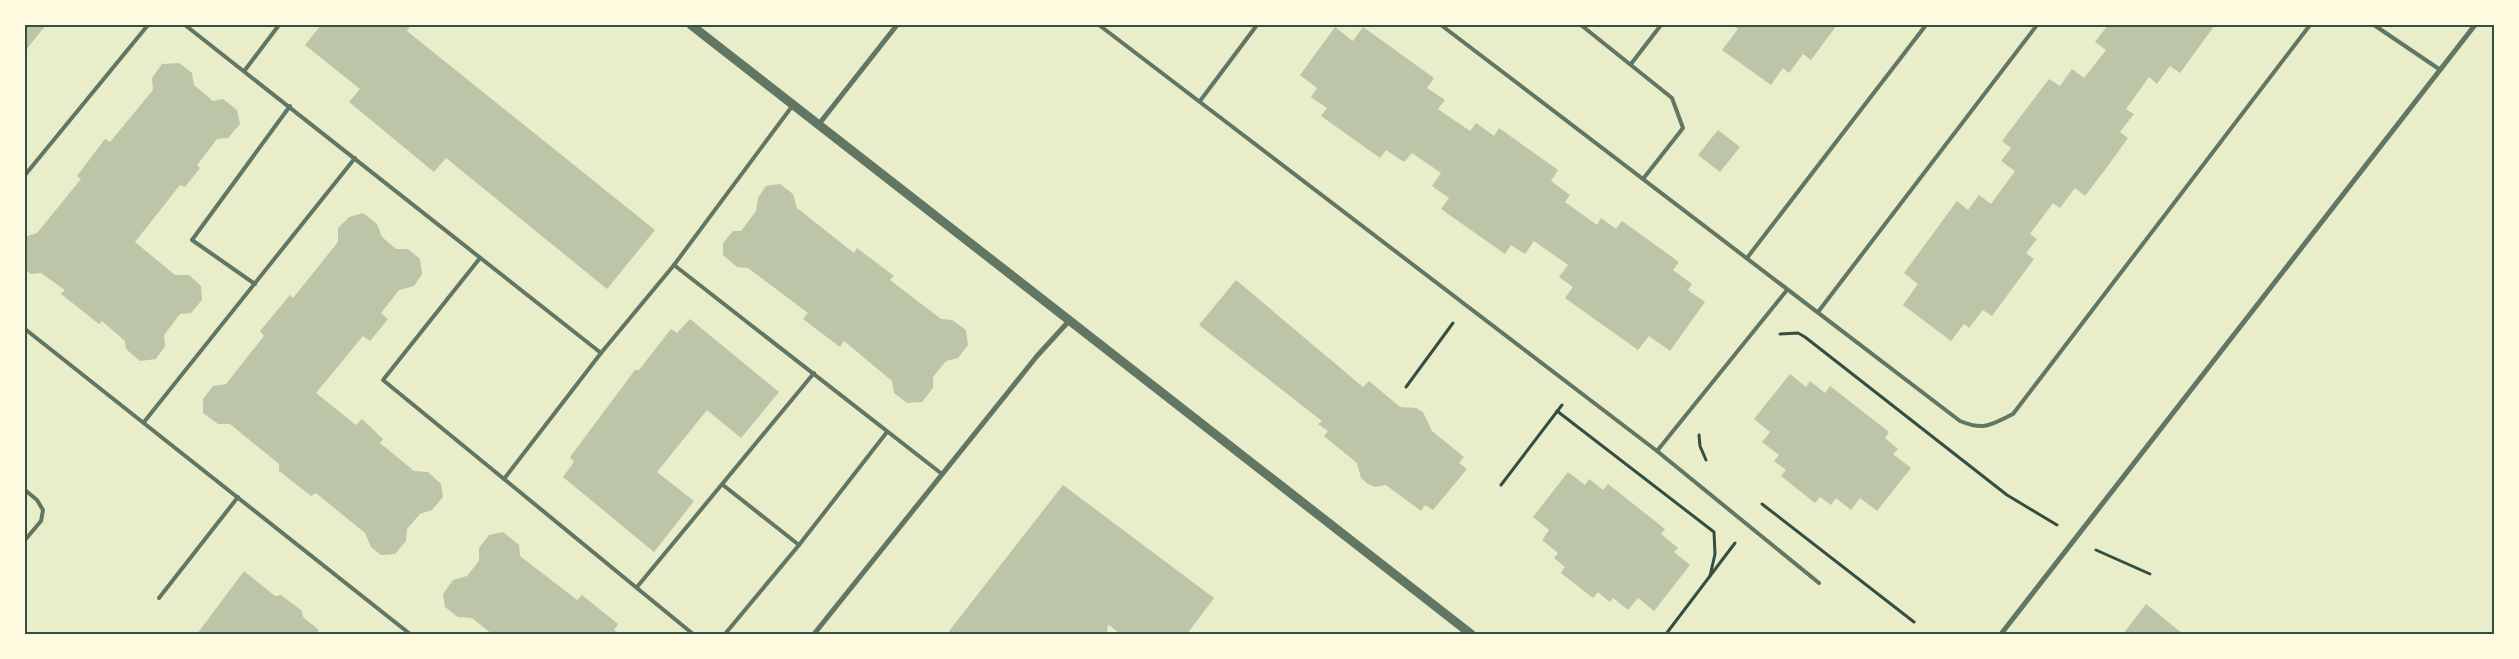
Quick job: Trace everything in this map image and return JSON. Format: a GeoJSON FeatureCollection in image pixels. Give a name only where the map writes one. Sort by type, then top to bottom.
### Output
{"type":"FeatureCollection","features":[{"type":"Feature","properties":{"kind":"street"},"geometry":{"type":"LineString","coordinates":[[691,25],[1471,634]]}},
{"type":"Feature","properties":{"kind":"street"},"geometry":{"type":"LineString","coordinates":[[819,124],[897,25]]}},
{"type":"Feature","properties":{"kind":"street"},"geometry":{"type":"LineString","coordinates":[[2001,634],[2475,25]]}},
{"type":"Feature","properties":{"kind":"street"},"geometry":{"type":"LineString","coordinates":[[814,634],[1037,356],[1069,321]]}},
{"type":"Feature","properties":{"kind":"lane"},"geometry":{"type":"LineString","coordinates":[[25,175],[148,25]]}},
{"type":"Feature","properties":{"kind":"lane"},"geometry":{"type":"LineString","coordinates":[[185,25],[245,70],[601,353]]}},
{"type":"Feature","properties":{"kind":"lane"},"geometry":{"type":"LineString","coordinates":[[245,70],[279,25]]}},
{"type":"Feature","properties":{"kind":"lane"},"geometry":{"type":"LineString","coordinates":[[1099,25],[1657,451],[1818,583]]}},
{"type":"Feature","properties":{"kind":"lane"},"geometry":{"type":"LineString","coordinates":[[1200,101],[1258,25]]}},
{"type":"Feature","properties":{"kind":"lane"},"geometry":{"type":"LineString","coordinates":[[1441,25],[1960,422],[1976,427],[1993,424],[2013,414],[2310,25]]}},
{"type":"Feature","properties":{"kind":"lane"},"geometry":{"type":"LineString","coordinates":[[1581,25],[1672,98],[1682,128],[1643,179]]}},
{"type":"Feature","properties":{"kind":"lane"},"geometry":{"type":"LineString","coordinates":[[1631,64],[1661,25]]}},
{"type":"Feature","properties":{"kind":"lane"},"geometry":{"type":"LineString","coordinates":[[1747,258],[1926,25]]}},
{"type":"Feature","properties":{"kind":"lane"},"geometry":{"type":"LineString","coordinates":[[1818,312],[2036,25]]}},
{"type":"Feature","properties":{"kind":"lane"},"geometry":{"type":"LineString","coordinates":[[2374,25],[2439,69]]}},
{"type":"Feature","properties":{"kind":"lane"},"geometry":{"type":"LineString","coordinates":[[504,479],[601,353],[674,265],[793,105]]}},
{"type":"Feature","properties":{"kind":"lane"},"geometry":{"type":"LineString","coordinates":[[255,284],[192,240],[290,106]]}},
{"type":"Feature","properties":{"kind":"lane"},"geometry":{"type":"LineString","coordinates":[[144,422],[355,158]]}},
{"type":"Feature","properties":{"kind":"lane"},"geometry":{"type":"LineString","coordinates":[[480,258],[383,380],[693,634]]}},
{"type":"Feature","properties":{"kind":"lane"},"geometry":{"type":"LineString","coordinates":[[674,265],[942,474]]}},
{"type":"Feature","properties":{"kind":"lane"},"geometry":{"type":"LineString","coordinates":[[1657,451],[1787,290]]}},
{"type":"Feature","properties":{"kind":"lane"},"geometry":{"type":"LineString","coordinates":[[25,329],[410,634]]}},
{"type":"Feature","properties":{"kind":"lane"},"geometry":{"type":"LineString","coordinates":[[637,587],[814,373]]}},
{"type":"Feature","properties":{"kind":"lane"},"geometry":{"type":"LineString","coordinates":[[725,634],[799,545],[887,432]]}},
{"type":"Feature","properties":{"kind":"lane"},"geometry":{"type":"LineString","coordinates":[[723,485],[799,545]]}},
{"type":"Feature","properties":{"kind":"lane"},"geometry":{"type":"LineString","coordinates":[[25,490],[37,500],[43,510],[41,520],[25,540]]}},
{"type":"Feature","properties":{"kind":"lane"},"geometry":{"type":"LineString","coordinates":[[159,598],[238,497]]}},
{"type":"Feature","properties":{"kind":"path"},"geometry":{"type":"LineString","coordinates":[[1406,387],[1466,306]]}},
{"type":"Feature","properties":{"kind":"path"},"geometry":{"type":"LineString","coordinates":[[1776,335],[1791,332],[1805,337],[2007,494],[2064,529]]}},
{"type":"Feature","properties":{"kind":"path"},"geometry":{"type":"LineString","coordinates":[[1501,485],[1574,388]]}},
{"type":"Feature","properties":{"kind":"path"},"geometry":{"type":"LineString","coordinates":[[1557,411],[1714,532],[1715,554],[1710,576]]}},
{"type":"Feature","properties":{"kind":"path"},"geometry":{"type":"LineString","coordinates":[[1700,432],[1700,446],[1703,455],[1711,465]]}},
{"type":"Feature","properties":{"kind":"path"},"geometry":{"type":"LineString","coordinates":[[1759,502],[1914,622]]}},
{"type":"Feature","properties":{"kind":"path"},"geometry":{"type":"LineString","coordinates":[[1666,634],[1748,525]]}},
{"type":"Feature","properties":{"kind":"path"},"geometry":{"type":"LineString","coordinates":[[2097,551],[2150,574]]}},
{"type":"Feature","properties":{"kind":"building"},"geometry":{"type":"Polygon","coordinates":[[[25,25],[46,25],[25,51],[25,25]]]}},
{"type":"Feature","properties":{"kind":"building"},"geometry":{"type":"Polygon","coordinates":[[[321,25],[411,25],[407,31],[655,230],[607,289],[446,158],[434,172],[349,102],[360,89],[305,45],[321,25]]]}},
{"type":"Feature","properties":{"kind":"building"},"geometry":{"type":"Polygon","coordinates":[[[1733,25],[1837,25],[1811,60],[1803,54],[1789,73],[1783,68],[1771,85],[1722,50],[1738,29],[1733,25]]]}},
{"type":"Feature","properties":{"kind":"building"},"geometry":{"type":"Polygon","coordinates":[[[2108,25],[2215,25],[2180,73],[2170,66],[2157,84],[2149,77],[2126,109],[2134,114],[2120,132],[2128,138],[2107,167],[2085,196],[2075,188],[2060,208],[2053,203],[2030,234],[2037,239],[2026,253],[2034,259],[1992,316],[1983,310],[1969,328],[1964,324],[1951,341],[1903,305],[1918,284],[1904,273],[1957,201],[1968,210],[1979,195],[1991,204],[2015,171],[2001,161],[2011,148],[2002,141],[2049,79],[2060,86],[2072,69],[2084,78],[2106,50],[2095,42],[2108,25]]]}},
{"type":"Feature","properties":{"kind":"building"},"geometry":{"type":"Polygon","coordinates":[[[1335,27],[1353,41],[1363,27],[1434,78],[1427,88],[1445,100],[1438,109],[1470,131],[1476,123],[1494,136],[1499,128],[1558,170],[1551,181],[1570,195],[1565,202],[1597,225],[1601,218],[1616,229],[1622,221],[1679,262],[1673,270],[1692,284],[1688,290],[1705,302],[1670,351],[1649,336],[1638,350],[1565,298],[1573,287],[1559,277],[1568,265],[1534,241],[1525,254],[1511,245],[1505,254],[1441,209],[1449,198],[1432,186],[1441,173],[1412,153],[1404,162],[1386,150],[1380,158],[1321,116],[1327,108],[1311,97],[1317,88],[1300,75],[1335,27]]]}},
{"type":"Feature","properties":{"kind":"building"},"geometry":{"type":"Polygon","coordinates":[[[179,63],[192,73],[194,85],[213,101],[223,99],[237,110],[240,124],[228,138],[217,139],[197,165],[200,168],[185,187],[180,185],[135,242],[175,275],[189,275],[201,286],[202,300],[191,313],[180,314],[164,335],[165,346],[156,359],[140,361],[126,349],[125,341],[102,321],[99,324],[61,294],[65,290],[41,273],[31,274],[25,270],[25,237],[37,233],[81,179],[77,176],[105,139],[110,142],[153,90],[152,78],[162,64],[179,63]]]}},
{"type":"Feature","properties":{"kind":"building"},"geometry":{"type":"Polygon","coordinates":[[[1718,130],[1740,147],[1720,172],[1698,155],[1718,130]]]}},
{"type":"Feature","properties":{"kind":"building"},"geometry":{"type":"Polygon","coordinates":[[[780,184],[793,194],[797,208],[854,253],[857,248],[894,276],[890,280],[941,319],[952,320],[966,330],[968,345],[958,358],[946,361],[933,377],[933,388],[922,402],[907,403],[894,393],[892,381],[844,341],[840,347],[803,319],[808,313],[748,268],[737,267],[723,255],[723,243],[733,231],[741,231],[756,211],[758,198],[766,186],[780,184]]]}},
{"type":"Feature","properties":{"kind":"building"},"geometry":{"type":"Polygon","coordinates":[[[363,213],[377,224],[382,237],[396,249],[408,249],[420,259],[422,274],[414,286],[399,290],[381,313],[388,319],[370,341],[363,336],[316,393],[356,425],[362,419],[383,439],[380,443],[414,471],[428,472],[441,484],[443,497],[432,510],[420,514],[407,529],[406,541],[395,554],[381,555],[371,547],[365,533],[316,493],[311,496],[279,471],[279,464],[230,424],[218,424],[203,413],[203,399],[213,386],[226,384],[264,336],[260,331],[290,295],[293,298],[338,242],[338,228],[349,217],[363,213]]]}},
{"type":"Feature","properties":{"kind":"building"},"geometry":{"type":"Polygon","coordinates":[[[1236,280],[1363,387],[1369,381],[1400,407],[1416,408],[1423,412],[1432,431],[1464,457],[1459,463],[1467,469],[1433,510],[1425,505],[1421,511],[1386,485],[1375,487],[1368,484],[1361,478],[1357,463],[1324,436],[1328,431],[1318,424],[1322,421],[1199,325],[1236,280]]]}},
{"type":"Feature","properties":{"kind":"building"},"geometry":{"type":"Polygon","coordinates":[[[690,319],[779,392],[741,438],[707,410],[657,472],[694,501],[654,552],[563,477],[574,462],[570,457],[635,370],[639,370],[671,329],[677,333],[690,319]]]}},
{"type":"Feature","properties":{"kind":"building"},"geometry":{"type":"Polygon","coordinates":[[[1790,374],[1806,387],[1810,381],[1825,393],[1830,386],[1889,432],[1885,438],[1898,449],[1893,454],[1911,468],[1877,511],[1860,498],[1851,510],[1836,498],[1831,505],[1820,497],[1815,503],[1781,476],[1786,470],[1774,461],[1779,455],[1762,442],[1770,432],[1754,419],[1790,374]]]}},
{"type":"Feature","properties":{"kind":"building"},"geometry":{"type":"Polygon","coordinates":[[[1568,472],[1585,485],[1589,479],[1603,490],[1608,484],[1665,529],[1661,534],[1678,548],[1674,552],[1690,565],[1654,611],[1638,598],[1628,610],[1613,598],[1610,602],[1598,592],[1593,598],[1561,573],[1565,567],[1554,558],[1558,553],[1542,540],[1549,530],[1533,517],[1568,472]]]}},
{"type":"Feature","properties":{"kind":"building"},"geometry":{"type":"Polygon","coordinates":[[[1063,485],[1214,598],[1187,634],[1120,634],[1108,624],[1107,634],[1058,634],[1057,631],[1055,634],[952,634],[949,631],[1063,485]]]}},
{"type":"Feature","properties":{"kind":"building"},"geometry":{"type":"Polygon","coordinates":[[[503,532],[519,545],[520,556],[577,600],[582,595],[618,624],[614,630],[619,634],[492,634],[472,618],[458,617],[445,607],[443,594],[453,580],[467,576],[479,561],[479,548],[489,535],[503,532]]]}},
{"type":"Feature","properties":{"kind":"building"},"geometry":{"type":"Polygon","coordinates":[[[244,571],[275,596],[281,595],[302,611],[303,617],[319,630],[315,634],[197,634],[244,571]]]}},
{"type":"Feature","properties":{"kind":"building"},"geometry":{"type":"Polygon","coordinates":[[[2146,604],[2183,634],[2123,634],[2146,604]]]}}]}
